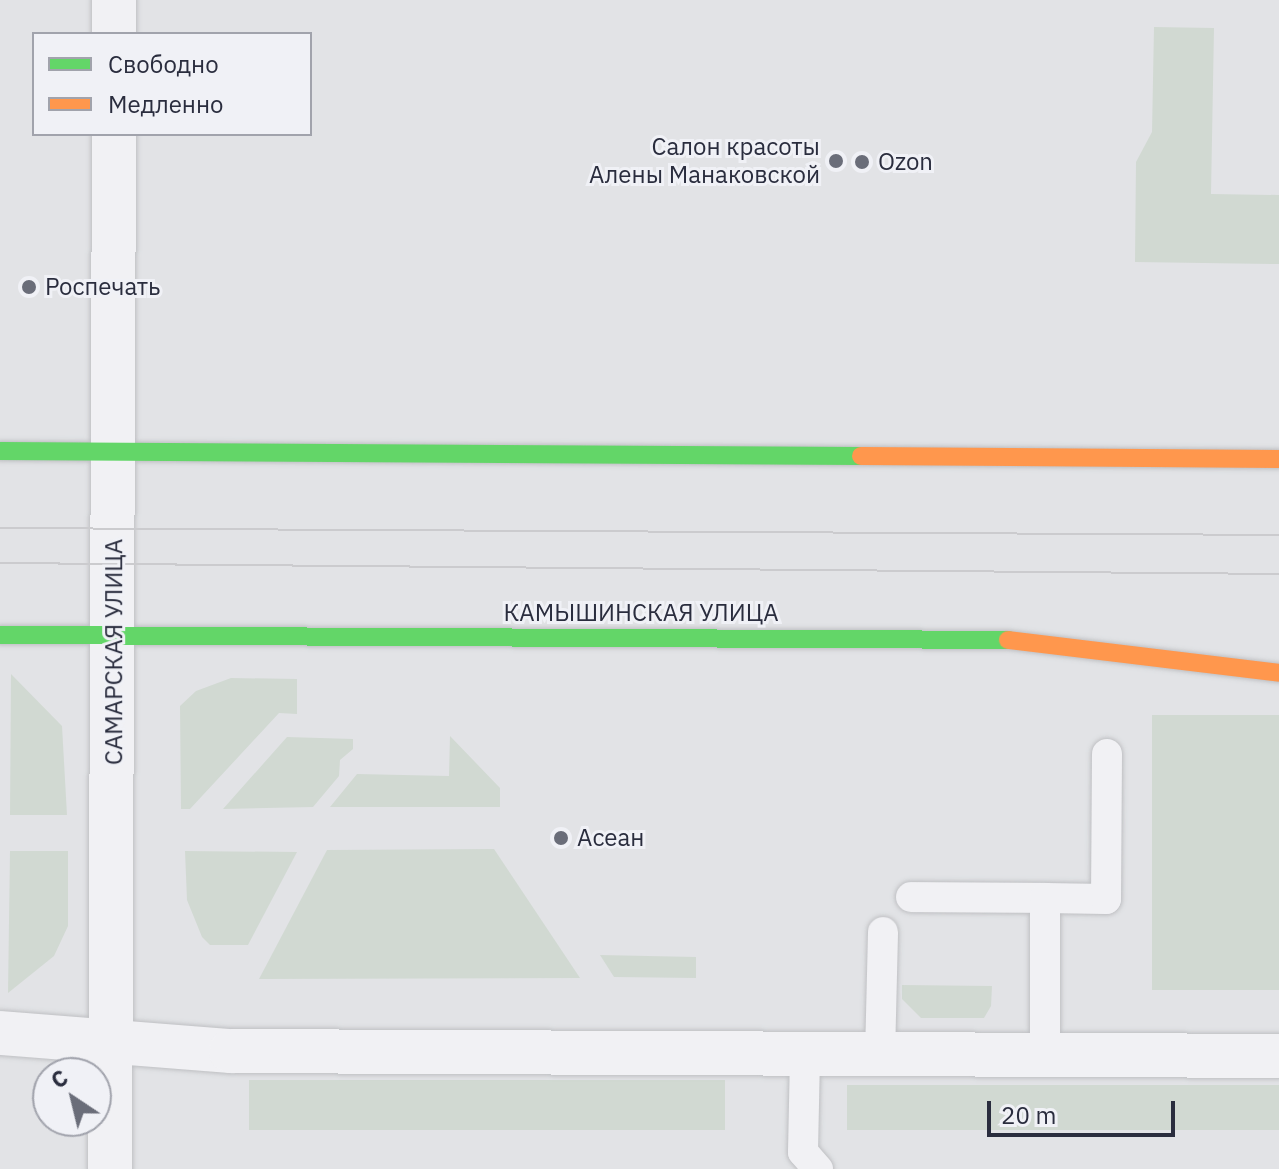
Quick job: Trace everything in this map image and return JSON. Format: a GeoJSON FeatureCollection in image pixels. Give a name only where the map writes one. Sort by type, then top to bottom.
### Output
{"type":"FeatureCollection","features":[{"type":"Feature","properties":{"kind":"main road"},"geometry":{"type":"LineString","coordinates":[[0,451],[1279,459]]}},
{"type":"Feature","properties":{"kind":"main road","name":"КАМЫШИНСКАЯ УЛИЦА"},"geometry":{"type":"LineString","coordinates":[[0,635],[1038,640],[1279,673]]}},
{"type":"Feature","properties":{"kind":"street"},"geometry":{"type":"LineString","coordinates":[[114,0],[114,32]]}},
{"type":"Feature","properties":{"kind":"street","name":"САМАРСКАЯ УЛИЦА"},"geometry":{"type":"LineString","coordinates":[[110,1169],[115,635],[114,136]]}},
{"type":"Feature","properties":{"kind":"street"},"geometry":{"type":"LineString","coordinates":[[0,1033],[231,1051],[1279,1056]]}},
{"type":"Feature","properties":{"kind":"lane"},"geometry":{"type":"LineString","coordinates":[[911,897],[1106,899],[1107,754]]}},
{"type":"Feature","properties":{"kind":"lane"},"geometry":{"type":"LineString","coordinates":[[1045,898],[1045,1056]]}},
{"type":"Feature","properties":{"kind":"lane"},"geometry":{"type":"LineString","coordinates":[[880,1056],[883,932]]}},
{"type":"Feature","properties":{"kind":"lane"},"geometry":{"type":"LineString","coordinates":[[805,1056],[803,1152],[818,1169]]}},
{"type":"Feature","properties":{"kind":"shaded area"},"geometry":{"type":"Polygon","coordinates":[[[1154,27],[1214,28],[1211,194],[1279,195],[1279,264],[1135,262],[1136,162],[1152,132],[1154,27]]]}},
{"type":"Feature","properties":{"kind":"shaded area"},"geometry":{"type":"Polygon","coordinates":[[[11,674],[62,726],[67,815],[10,815],[11,674]]]}},
{"type":"Feature","properties":{"kind":"shaded area"},"geometry":{"type":"Polygon","coordinates":[[[231,678],[297,679],[297,714],[279,713],[190,809],[181,809],[180,706],[196,691],[231,678]]]}},
{"type":"Feature","properties":{"kind":"shaded area"},"geometry":{"type":"Polygon","coordinates":[[[1152,715],[1279,715],[1279,990],[1152,990],[1152,715]]]}},
{"type":"Feature","properties":{"kind":"shaded area"},"geometry":{"type":"Polygon","coordinates":[[[450,736],[500,788],[500,807],[330,807],[357,774],[449,776],[450,736]]]}},
{"type":"Feature","properties":{"kind":"shaded area"},"geometry":{"type":"Polygon","coordinates":[[[287,737],[353,739],[353,749],[340,760],[339,776],[313,807],[223,809],[287,737]]]}},
{"type":"Feature","properties":{"kind":"shaded area"},"geometry":{"type":"Polygon","coordinates":[[[494,849],[580,978],[259,979],[327,850],[494,849]]]}},
{"type":"Feature","properties":{"kind":"shaded area"},"geometry":{"type":"Polygon","coordinates":[[[10,851],[68,851],[68,926],[54,956],[8,993],[10,851]]]}},
{"type":"Feature","properties":{"kind":"shaded area"},"geometry":{"type":"Polygon","coordinates":[[[185,851],[297,852],[248,945],[210,945],[202,937],[187,900],[185,851]]]}},
{"type":"Feature","properties":{"kind":"shaded area"},"geometry":{"type":"Polygon","coordinates":[[[600,955],[696,957],[696,978],[614,977],[600,955]]]}},
{"type":"Feature","properties":{"kind":"shaded area"},"geometry":{"type":"Polygon","coordinates":[[[902,985],[992,986],[991,1006],[984,1018],[921,1018],[902,999],[902,985]]]}},
{"type":"Feature","properties":{"kind":"shaded area"},"geometry":{"type":"Polygon","coordinates":[[[249,1080],[725,1080],[725,1130],[249,1130],[249,1080]]]}},
{"type":"Feature","properties":{"kind":"shaded area"},"geometry":{"type":"Polygon","coordinates":[[[847,1085],[1279,1085],[1279,1130],[847,1130],[847,1085]]]}},
{"type":"Feature","properties":{"kind":"tram line"},"geometry":{"type":"LineString","coordinates":[[0,528],[1279,535]]}},
{"type":"Feature","properties":{"kind":"tram line"},"geometry":{"type":"LineString","coordinates":[[0,563],[1279,574]]}},
{"type":"Feature","properties":{"kind":"traffic: fast"},"geometry":{"type":"LineString","coordinates":[[0,451],[861,456]]}},
{"type":"Feature","properties":{"kind":"traffic: fast"},"geometry":{"type":"LineString","coordinates":[[0,635],[1008,640]]}},
{"type":"Feature","properties":{"kind":"traffic: slow"},"geometry":{"type":"LineString","coordinates":[[861,456],[1279,459]]}},
{"type":"Feature","properties":{"kind":"traffic: slow"},"geometry":{"type":"LineString","coordinates":[[1008,640],[1279,673]]}},
{"type":"Feature","properties":{"kind":"place","name":"Салон красоты Алены Манаковской"},"geometry":{"type":"Point","coordinates":[836,161]}},
{"type":"Feature","properties":{"kind":"place","name":"Ozon"},"geometry":{"type":"Point","coordinates":[862,162]}},
{"type":"Feature","properties":{"kind":"place","name":"Роспечать"},"geometry":{"type":"Point","coordinates":[29,287]}},
{"type":"Feature","properties":{"kind":"place","name":"Асеан"},"geometry":{"type":"Point","coordinates":[561,838]}}]}
